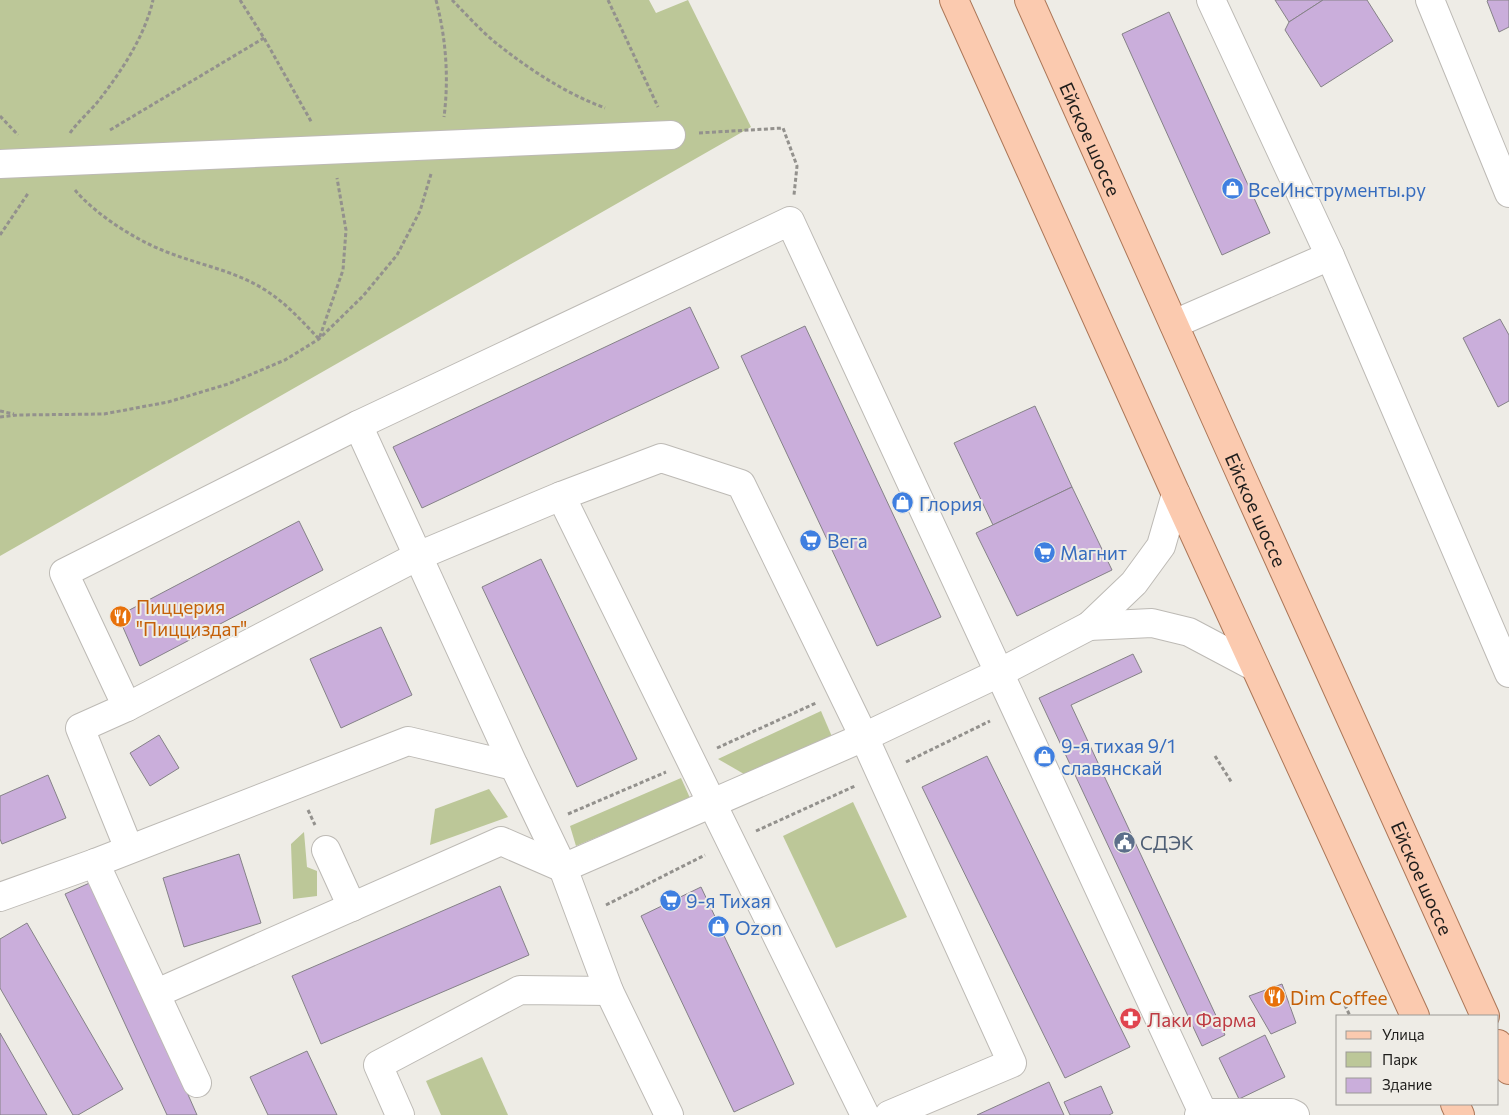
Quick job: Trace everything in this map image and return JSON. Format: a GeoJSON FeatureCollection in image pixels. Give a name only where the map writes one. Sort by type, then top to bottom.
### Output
{"type":"FeatureCollection","features":[{"type":"Feature","properties":{"kind":"main road"},"geometry":{"type":"LineString","coordinates":[[954,0],[1176,494],[1415,1015]]}},
{"type":"Feature","properties":{"kind":"main road","name":"Ейское шоссе"},"geometry":{"type":"LineString","coordinates":[[1029,0],[1485,1015]]}},
{"type":"Feature","properties":{"kind":"main road"},"geometry":{"type":"LineString","coordinates":[[1499,1046],[1509,1070]]}},
{"type":"Feature","properties":{"kind":"street"},"geometry":{"type":"LineString","coordinates":[[1211,0],[1330,256],[1509,673]]}},
{"type":"Feature","properties":{"kind":"street"},"geometry":{"type":"LineString","coordinates":[[1430,0],[1509,193]]}},
{"type":"Feature","properties":{"kind":"street"},"geometry":{"type":"LineString","coordinates":[[0,164],[671,134]]}},
{"type":"Feature","properties":{"kind":"street"},"geometry":{"type":"LineString","coordinates":[[127,707],[64,573],[358,425],[790,221],[1201,1114],[1291,1113],[1295,1115]]}},
{"type":"Feature","properties":{"kind":"street"},"geometry":{"type":"LineString","coordinates":[[1174,324],[1330,256]]}},
{"type":"Feature","properties":{"kind":"street"},"geometry":{"type":"LineString","coordinates":[[358,425],[514,766],[563,868],[609,991],[668,1115]]}},
{"type":"Feature","properties":{"kind":"street"},"geometry":{"type":"LineString","coordinates":[[129,849],[80,728],[127,707],[418,556],[561,496],[661,458],[741,484],[864,737],[1012,1063],[889,1115]]}},
{"type":"Feature","properties":{"kind":"street"},"geometry":{"type":"LineString","coordinates":[[157,993],[501,841],[563,868],[864,737],[999,672],[1089,626],[1134,584],[1161,546],[1176,494]]}},
{"type":"Feature","properties":{"kind":"street"},"geometry":{"type":"LineString","coordinates":[[561,496],[865,1115]]}},
{"type":"Feature","properties":{"kind":"street"},"geometry":{"type":"LineString","coordinates":[[1089,626],[1152,623],[1189,632],[1256,667]]}},
{"type":"Feature","properties":{"kind":"street"},"geometry":{"type":"LineString","coordinates":[[0,897],[408,741],[514,766]]}},
{"type":"Feature","properties":{"kind":"street"},"geometry":{"type":"LineString","coordinates":[[326,850],[352,906]]}},
{"type":"Feature","properties":{"kind":"street"},"geometry":{"type":"LineString","coordinates":[[95,862],[197,1083]]}},
{"type":"Feature","properties":{"kind":"street"},"geometry":{"type":"LineString","coordinates":[[400,1115],[378,1066],[520,990],[609,991]]}},
{"type":"Feature","properties":{"kind":"path"},"geometry":{"type":"LineString","coordinates":[[0,235],[76,125],[102,96],[132,52],[149,16],[153,0]]}},
{"type":"Feature","properties":{"kind":"path"},"geometry":{"type":"LineString","coordinates":[[0,411],[18,414],[104,414],[168,402],[228,384],[286,360],[319,339],[363,296],[398,255],[420,211],[440,144],[446,101],[446,60],[441,20],[436,0]]}},
{"type":"Feature","properties":{"kind":"path"},"geometry":{"type":"LineString","coordinates":[[452,0],[495,42],[539,75],[580,99],[608,110]]}},
{"type":"Feature","properties":{"kind":"path"},"geometry":{"type":"LineString","coordinates":[[608,0],[671,134],[783,128],[798,166],[790,221]]}},
{"type":"Feature","properties":{"kind":"path"},"geometry":{"type":"LineString","coordinates":[[110,130],[264,38]]}},
{"type":"Feature","properties":{"kind":"path"},"geometry":{"type":"LineString","coordinates":[[0,116],[16,133],[52,162],[82,198],[121,228],[162,250],[220,268],[262,288],[296,315],[319,339]]}},
{"type":"Feature","properties":{"kind":"path"},"geometry":{"type":"LineString","coordinates":[[0,417],[18,414]]}},
{"type":"Feature","properties":{"kind":"path"},"geometry":{"type":"LineString","coordinates":[[581,917],[731,843],[1016,709]]}},
{"type":"Feature","properties":{"kind":"path"},"geometry":{"type":"LineString","coordinates":[[1215,756],[1232,783]]}},
{"type":"Feature","properties":{"kind":"path"},"geometry":{"type":"LineString","coordinates":[[297,784],[326,850]]}},
{"type":"Feature","properties":{"kind":"path"},"geometry":{"type":"LineString","coordinates":[[1342,999],[1350,1015]]}},
{"type":"Feature","properties":{"kind":"green space"},"geometry":{"type":"Polygon","coordinates":[[[0,0],[649,0],[656,13],[688,0],[751,127],[0,556],[0,0]]]}},
{"type":"Feature","properties":{"kind":"green space"},"geometry":{"type":"Polygon","coordinates":[[[821,711],[833,739],[744,774],[718,759],[821,711]]]}},
{"type":"Feature","properties":{"kind":"green space"},"geometry":{"type":"Polygon","coordinates":[[[681,778],[690,798],[576,846],[570,826],[681,778]]]}},
{"type":"Feature","properties":{"kind":"green space"},"geometry":{"type":"Polygon","coordinates":[[[489,789],[508,817],[430,845],[435,809],[489,789]]]}},
{"type":"Feature","properties":{"kind":"green space"},"geometry":{"type":"Polygon","coordinates":[[[853,802],[907,917],[836,948],[783,836],[853,802]]]}},
{"type":"Feature","properties":{"kind":"green space"},"geometry":{"type":"Polygon","coordinates":[[[304,832],[307,867],[317,871],[317,896],[293,899],[291,844],[304,832]]]}},
{"type":"Feature","properties":{"kind":"green space"},"geometry":{"type":"Polygon","coordinates":[[[482,1057],[508,1115],[441,1115],[426,1081],[482,1057]]]}},
{"type":"Feature","properties":{"kind":"building"},"geometry":{"type":"Polygon","coordinates":[[[1275,0],[1323,0],[1289,22],[1275,0]]]}},
{"type":"Feature","properties":{"kind":"building"},"geometry":{"type":"Polygon","coordinates":[[[1323,0],[1367,0],[1393,41],[1321,87],[1285,30],[1289,22],[1323,0]]]}},
{"type":"Feature","properties":{"kind":"building"},"geometry":{"type":"Polygon","coordinates":[[[1488,0],[1509,0],[1509,27],[1499,32],[1488,0]]]}},
{"type":"Feature","properties":{"kind":"building"},"geometry":{"type":"Polygon","coordinates":[[[1169,12],[1270,233],[1222,255],[1122,34],[1169,12]]]}},
{"type":"Feature","properties":{"kind":"building"},"geometry":{"type":"Polygon","coordinates":[[[690,307],[719,368],[422,508],[393,447],[690,307]]]}},
{"type":"Feature","properties":{"kind":"building"},"geometry":{"type":"Polygon","coordinates":[[[1500,319],[1509,335],[1509,401],[1498,407],[1463,338],[1500,319]]]}},
{"type":"Feature","properties":{"kind":"building"},"geometry":{"type":"Polygon","coordinates":[[[805,326],[941,617],[877,646],[741,356],[805,326]]]}},
{"type":"Feature","properties":{"kind":"building"},"geometry":{"type":"Polygon","coordinates":[[[1035,406],[1072,487],[993,525],[954,443],[1035,406]]]}},
{"type":"Feature","properties":{"kind":"building"},"geometry":{"type":"Polygon","coordinates":[[[1072,487],[1112,570],[1017,616],[976,533],[1072,487]]]}},
{"type":"Feature","properties":{"kind":"building"},"geometry":{"type":"Polygon","coordinates":[[[299,521],[323,570],[140,666],[118,616],[299,521]]]}},
{"type":"Feature","properties":{"kind":"building"},"geometry":{"type":"Polygon","coordinates":[[[541,559],[637,759],[577,787],[482,587],[541,559]]]}},
{"type":"Feature","properties":{"kind":"building"},"geometry":{"type":"Polygon","coordinates":[[[381,627],[412,695],[341,728],[310,659],[381,627]]]}},
{"type":"Feature","properties":{"kind":"building"},"geometry":{"type":"Polygon","coordinates":[[[1133,654],[1142,672],[1071,705],[1225,1035],[1202,1046],[1039,698],[1133,654]]]}},
{"type":"Feature","properties":{"kind":"building"},"geometry":{"type":"Polygon","coordinates":[[[159,735],[179,768],[150,786],[130,753],[159,735]]]}},
{"type":"Feature","properties":{"kind":"building"},"geometry":{"type":"Polygon","coordinates":[[[987,756],[1130,1047],[1065,1078],[922,787],[987,756]]]}},
{"type":"Feature","properties":{"kind":"building"},"geometry":{"type":"Polygon","coordinates":[[[48,775],[66,818],[2,844],[0,839],[0,796],[48,775]]]}},
{"type":"Feature","properties":{"kind":"building"},"geometry":{"type":"Polygon","coordinates":[[[239,854],[261,923],[184,947],[163,878],[239,854]]]}},
{"type":"Feature","properties":{"kind":"building"},"geometry":{"type":"Polygon","coordinates":[[[94,881],[197,1115],[167,1115],[65,894],[94,881]]]}},
{"type":"Feature","properties":{"kind":"building"},"geometry":{"type":"Polygon","coordinates":[[[500,886],[529,955],[321,1044],[292,976],[500,886]]]}},
{"type":"Feature","properties":{"kind":"building"},"geometry":{"type":"Polygon","coordinates":[[[701,887],[794,1084],[734,1112],[641,916],[701,887]]]}},
{"type":"Feature","properties":{"kind":"building"},"geometry":{"type":"Polygon","coordinates":[[[27,923],[123,1089],[78,1115],[73,1115],[0,988],[0,939],[27,923]]]}},
{"type":"Feature","properties":{"kind":"building"},"geometry":{"type":"Polygon","coordinates":[[[1282,984],[1296,1023],[1271,1034],[1249,996],[1282,984]]]}},
{"type":"Feature","properties":{"kind":"building"},"geometry":{"type":"Polygon","coordinates":[[[0,1033],[47,1115],[0,1115],[0,1033]]]}},
{"type":"Feature","properties":{"kind":"building"},"geometry":{"type":"Polygon","coordinates":[[[1265,1035],[1285,1077],[1239,1099],[1219,1058],[1265,1035]]]}},
{"type":"Feature","properties":{"kind":"building"},"geometry":{"type":"Polygon","coordinates":[[[307,1051],[337,1115],[268,1115],[250,1077],[307,1051]]]}},
{"type":"Feature","properties":{"kind":"building"},"geometry":{"type":"Polygon","coordinates":[[[1049,1082],[1064,1115],[977,1115],[1049,1082]]]}},
{"type":"Feature","properties":{"kind":"building"},"geometry":{"type":"Polygon","coordinates":[[[1101,1086],[1113,1113],[1109,1115],[1070,1115],[1064,1102],[1101,1086]]]}},
{"type":"Feature","properties":{"kind":"place","name":"ВсеИнструменты.ру"},"geometry":{"type":"Point","coordinates":[1232,189]}},
{"type":"Feature","properties":{"kind":"place","name":"Глория"},"geometry":{"type":"Point","coordinates":[903,503]}},
{"type":"Feature","properties":{"kind":"place","name":"Вега"},"geometry":{"type":"Point","coordinates":[811,540]}},
{"type":"Feature","properties":{"kind":"place","name":"Магнит"},"geometry":{"type":"Point","coordinates":[1044,552]}},
{"type":"Feature","properties":{"kind":"place","name":"Пиццерия \"Пицциздат\""},"geometry":{"type":"Point","coordinates":[120,617]}},
{"type":"Feature","properties":{"kind":"place","name":"9-я тихая 9/1 славянскай"},"geometry":{"type":"Point","coordinates":[1045,756]}},
{"type":"Feature","properties":{"kind":"place","name":"СДЭК"},"geometry":{"type":"Point","coordinates":[1124,842]}},
{"type":"Feature","properties":{"kind":"place","name":"9-я Тихая"},"geometry":{"type":"Point","coordinates":[670,900]}},
{"type":"Feature","properties":{"kind":"place","name":"Ozon"},"geometry":{"type":"Point","coordinates":[719,927]}},
{"type":"Feature","properties":{"kind":"place","name":"Dim Coffee"},"geometry":{"type":"Point","coordinates":[1274,997]}},
{"type":"Feature","properties":{"kind":"place","name":"Лаки Фарма"},"geometry":{"type":"Point","coordinates":[1131,1019]}}]}
